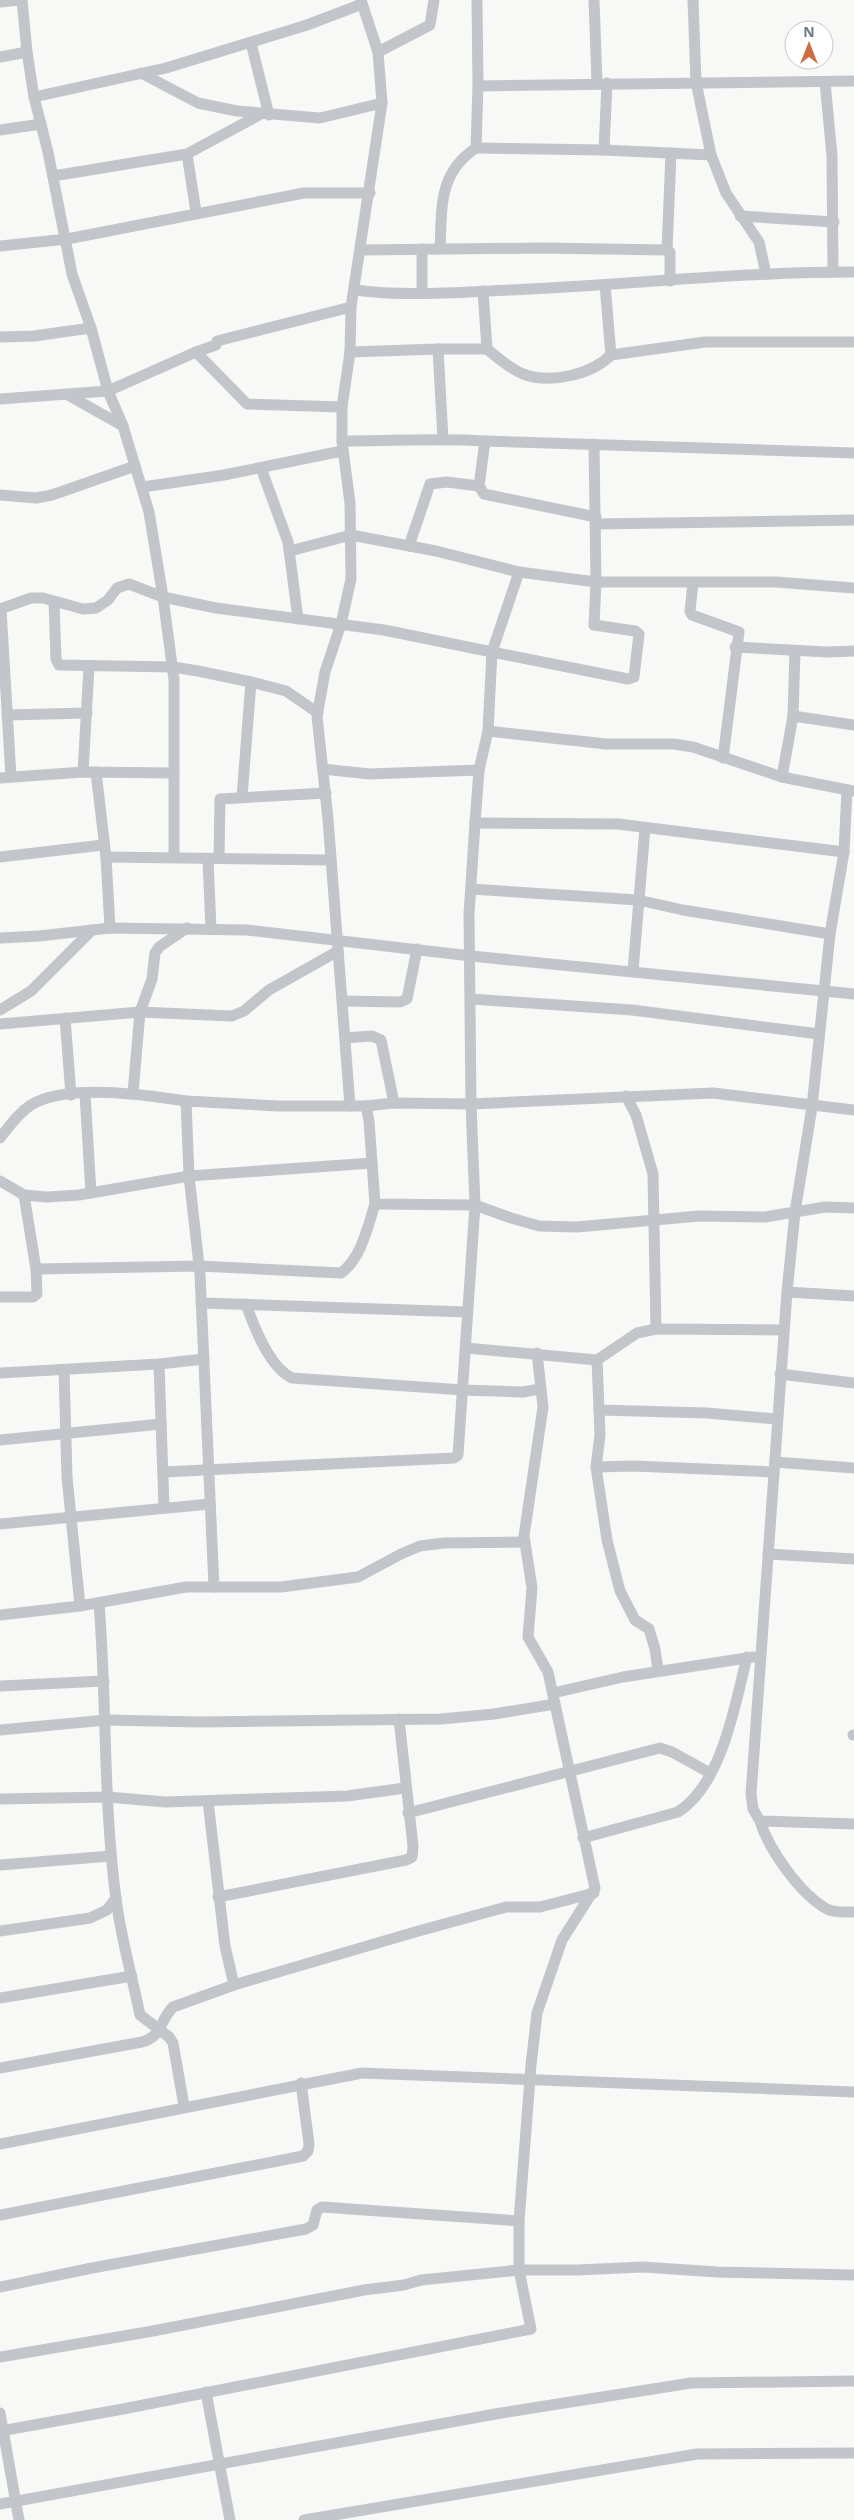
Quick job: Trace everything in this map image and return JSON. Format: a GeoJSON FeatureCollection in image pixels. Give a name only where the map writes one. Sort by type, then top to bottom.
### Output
{"type":"FeatureCollection","features":[{"type":"Feature","properties":{"kind":"street"},"geometry":{"type":"LineString","coordinates":[[0,2],[21,0],[34,98],[67,239],[72,274],[91,328],[108,391],[123,426],[143,487],[164,597],[173,667],[174,857]]}},
{"type":"Feature","properties":{"kind":"street"},"geometry":{"type":"LineString","coordinates":[[378,52],[430,25],[434,0]]}},
{"type":"Feature","properties":{"kind":"street"},"geometry":{"type":"LineString","coordinates":[[476,148],[478,86],[477,0]]}},
{"type":"Feature","properties":{"kind":"street"},"geometry":{"type":"LineString","coordinates":[[594,0],[602,83],[604,150]]}},
{"type":"Feature","properties":{"kind":"street"},"geometry":{"type":"LineString","coordinates":[[693,0],[696,82],[711,154],[726,193],[759,242],[766,274]]}},
{"type":"Feature","properties":{"kind":"street"},"geometry":{"type":"LineString","coordinates":[[34,98],[141,73],[251,43],[362,2],[378,52],[382,103],[370,194],[351,307],[350,352],[342,407],[342,446],[350,503],[351,579],[341,624],[326,672],[318,713],[343,1000],[350,1106]]}},
{"type":"Feature","properties":{"kind":"street"},"geometry":{"type":"LineString","coordinates":[[251,43],[265,114]]}},
{"type":"Feature","properties":{"kind":"street"},"geometry":{"type":"LineString","coordinates":[[0,57],[27,52]]}},
{"type":"Feature","properties":{"kind":"street"},"geometry":{"type":"LineString","coordinates":[[141,73],[198,103],[214,108],[320,118],[382,103]]}},
{"type":"Feature","properties":{"kind":"street"},"geometry":{"type":"LineString","coordinates":[[478,86],[854,81]]}},
{"type":"Feature","properties":{"kind":"street"},"geometry":{"type":"LineString","coordinates":[[825,82],[832,156],[833,272]]}},
{"type":"Feature","properties":{"kind":"street"},"geometry":{"type":"LineString","coordinates":[[53,176],[187,154],[265,114]]}},
{"type":"Feature","properties":{"kind":"street"},"geometry":{"type":"LineString","coordinates":[[0,130],[41,124]]}},
{"type":"Feature","properties":{"kind":"street"},"geometry":{"type":"LineString","coordinates":[[440,249],[444,195],[449,175],[467,154],[476,148],[711,154]]}},
{"type":"Feature","properties":{"kind":"street"},"geometry":{"type":"LineString","coordinates":[[670,281],[670,252],[667,250],[671,153]]}},
{"type":"Feature","properties":{"kind":"street"},"geometry":{"type":"LineString","coordinates":[[187,154],[196,212]]}},
{"type":"Feature","properties":{"kind":"street"},"geometry":{"type":"LineString","coordinates":[[0,246],[67,239],[196,212],[304,193],[370,194]]}},
{"type":"Feature","properties":{"kind":"street"},"geometry":{"type":"LineString","coordinates":[[740,216],[834,222]]}},
{"type":"Feature","properties":{"kind":"street"},"geometry":{"type":"LineString","coordinates":[[422,249],[422,292]]}},
{"type":"Feature","properties":{"kind":"street"},"geometry":{"type":"LineString","coordinates":[[361,250],[667,250]]}},
{"type":"Feature","properties":{"kind":"street"},"geometry":{"type":"LineString","coordinates":[[355,290],[388,293],[483,291],[766,274],[854,272]]}},
{"type":"Feature","properties":{"kind":"street"},"geometry":{"type":"LineString","coordinates":[[605,285],[612,355]]}},
{"type":"Feature","properties":{"kind":"street"},"geometry":{"type":"LineString","coordinates":[[483,291],[487,349]]}},
{"type":"Feature","properties":{"kind":"street"},"geometry":{"type":"LineString","coordinates":[[0,399],[108,391],[216,345],[217,341],[351,307]]}},
{"type":"Feature","properties":{"kind":"street"},"geometry":{"type":"LineString","coordinates":[[0,337],[34,336],[91,328]]}},
{"type":"Feature","properties":{"kind":"street"},"geometry":{"type":"LineString","coordinates":[[350,352],[487,349],[523,374],[549,378],[576,374],[601,365],[612,355],[705,342],[854,342]]}},
{"type":"Feature","properties":{"kind":"street"},"geometry":{"type":"LineString","coordinates":[[438,349],[443,439]]}},
{"type":"Feature","properties":{"kind":"street"},"geometry":{"type":"LineString","coordinates":[[196,352],[247,404],[342,407]]}},
{"type":"Feature","properties":{"kind":"street"},"geometry":{"type":"LineString","coordinates":[[68,395],[123,426]]}},
{"type":"Feature","properties":{"kind":"street"},"geometry":{"type":"LineString","coordinates":[[143,487],[261,468],[342,446],[443,439],[854,453]]}},
{"type":"Feature","properties":{"kind":"street"},"geometry":{"type":"LineString","coordinates":[[486,441],[480,486],[484,494],[596,520],[854,520]]}},
{"type":"Feature","properties":{"kind":"street"},"geometry":{"type":"LineString","coordinates":[[174,773],[83,772],[6,778],[7,715],[1,609],[31,598],[84,609],[96,608],[108,600],[116,588],[128,584],[164,597],[216,608],[384,630],[632,679],[639,634],[635,631],[594,625],[596,520],[594,444]]}},
{"type":"Feature","properties":{"kind":"street"},"geometry":{"type":"LineString","coordinates":[[0,495],[36,498],[52,495],[135,466]]}},
{"type":"Feature","properties":{"kind":"street"},"geometry":{"type":"LineString","coordinates":[[261,468],[285,530],[290,551],[298,619]]}},
{"type":"Feature","properties":{"kind":"street"},"geometry":{"type":"LineString","coordinates":[[409,546],[430,484],[447,482],[480,486]]}},
{"type":"Feature","properties":{"kind":"street"},"geometry":{"type":"LineString","coordinates":[[290,551],[351,535],[409,546],[519,572],[596,582],[776,582],[854,588]]}},
{"type":"Feature","properties":{"kind":"street"},"geometry":{"type":"LineString","coordinates":[[162,1472],[454,1458],[459,1451],[474,1204],[471,1104],[471,888],[474,823],[480,770],[488,731],[492,652],[519,572]]}},
{"type":"Feature","properties":{"kind":"street"},"geometry":{"type":"LineString","coordinates":[[693,583],[690,613],[738,632],[723,758]]}},
{"type":"Feature","properties":{"kind":"street"},"geometry":{"type":"LineString","coordinates":[[54,602],[57,664],[89,668],[173,667],[251,682],[286,691],[318,713]]}},
{"type":"Feature","properties":{"kind":"street"},"geometry":{"type":"LineString","coordinates":[[735,647],[854,652]]}},
{"type":"Feature","properties":{"kind":"street"},"geometry":{"type":"LineString","coordinates":[[782,777],[793,716],[795,651]]}},
{"type":"Feature","properties":{"kind":"street"},"geometry":{"type":"LineString","coordinates":[[83,772],[89,668]]}},
{"type":"Feature","properties":{"kind":"street"},"geometry":{"type":"LineString","coordinates":[[242,797],[251,682]]}},
{"type":"Feature","properties":{"kind":"street"},"geometry":{"type":"LineString","coordinates":[[7,715],[87,713]]}},
{"type":"Feature","properties":{"kind":"street"},"geometry":{"type":"LineString","coordinates":[[793,716],[854,725]]}},
{"type":"Feature","properties":{"kind":"street"},"geometry":{"type":"LineString","coordinates":[[488,731],[606,744],[674,744],[694,747],[782,777],[850,791],[844,852],[830,934],[812,1107],[796,1212],[783,1330],[751,1794],[753,1809],[760,1821],[765,1839],[805,1893],[829,1910],[854,1912]]}},
{"type":"Feature","properties":{"kind":"street"},"geometry":{"type":"LineString","coordinates":[[324,769],[369,774],[480,770]]}},
{"type":"Feature","properties":{"kind":"street"},"geometry":{"type":"LineString","coordinates":[[96,772],[110,928]]}},
{"type":"Feature","properties":{"kind":"street"},"geometry":{"type":"LineString","coordinates":[[211,929],[219,800],[326,793]]}},
{"type":"Feature","properties":{"kind":"street"},"geometry":{"type":"LineString","coordinates":[[474,823],[594,823],[844,852]]}},
{"type":"Feature","properties":{"kind":"street"},"geometry":{"type":"LineString","coordinates":[[633,970],[645,828]]}},
{"type":"Feature","properties":{"kind":"street"},"geometry":{"type":"LineString","coordinates":[[0,857],[104,851],[174,857],[331,860]]}},
{"type":"Feature","properties":{"kind":"street"},"geometry":{"type":"LineString","coordinates":[[471,888],[638,900],[683,910],[830,934]]}},
{"type":"Feature","properties":{"kind":"street"},"geometry":{"type":"LineString","coordinates":[[0,938],[110,928],[211,929],[338,945],[417,949],[854,994]]}},
{"type":"Feature","properties":{"kind":"street"},"geometry":{"type":"LineString","coordinates":[[133,1094],[140,1012],[152,979],[156,950],[187,928]]}},
{"type":"Feature","properties":{"kind":"street"},"geometry":{"type":"LineString","coordinates":[[0,1010],[31,991],[92,930]]}},
{"type":"Feature","properties":{"kind":"street"},"geometry":{"type":"LineString","coordinates":[[0,1024],[140,1012],[238,1014],[269,990],[338,945]]}},
{"type":"Feature","properties":{"kind":"street"},"geometry":{"type":"LineString","coordinates":[[343,1000],[400,1002],[407,999],[417,949]]}},
{"type":"Feature","properties":{"kind":"street"},"geometry":{"type":"LineString","coordinates":[[471,999],[632,1010],[820,1034]]}},
{"type":"Feature","properties":{"kind":"street"},"geometry":{"type":"LineString","coordinates":[[65,1018],[71,1095]]}},
{"type":"Feature","properties":{"kind":"street"},"geometry":{"type":"LineString","coordinates":[[345,1038],[372,1036],[381,1040],[394,1103]]}},
{"type":"Feature","properties":{"kind":"street"},"geometry":{"type":"LineString","coordinates":[[0,1138],[5,1127],[40,1100],[85,1094],[133,1094],[186,1101],[278,1106],[366,1106],[394,1103],[471,1104],[713,1093],[812,1107],[854,1110]]}},
{"type":"Feature","properties":{"kind":"street"},"geometry":{"type":"LineString","coordinates":[[85,1094],[91,1193]]}},
{"type":"Feature","properties":{"kind":"street"},"geometry":{"type":"LineString","coordinates":[[626,1096],[636,1116],[653,1174],[656,1220],[656,1329]]}},
{"type":"Feature","properties":{"kind":"street"},"geometry":{"type":"LineString","coordinates":[[186,1101],[189,1176],[199,1266],[214,1587]]}},
{"type":"Feature","properties":{"kind":"street"},"geometry":{"type":"LineString","coordinates":[[36,1269],[199,1266],[341,1273],[348,1268],[355,1256],[374,1204],[366,1106]]}},
{"type":"Feature","properties":{"kind":"street"},"geometry":{"type":"LineString","coordinates":[[0,1181],[24,1195],[47,1197],[91,1193],[189,1176],[372,1163]]}},
{"type":"Feature","properties":{"kind":"street"},"geometry":{"type":"LineString","coordinates":[[0,1297],[35,1296],[38,1291],[24,1195]]}},
{"type":"Feature","properties":{"kind":"street"},"geometry":{"type":"LineString","coordinates":[[374,1204],[474,1204],[539,1226],[577,1227],[699,1216],[765,1217],[825,1208],[854,1208]]}},
{"type":"Feature","properties":{"kind":"street"},"geometry":{"type":"LineString","coordinates":[[787,1292],[854,1296]]}},
{"type":"Feature","properties":{"kind":"street"},"geometry":{"type":"LineString","coordinates":[[201,1303],[467,1312]]}},
{"type":"Feature","properties":{"kind":"street"},"geometry":{"type":"LineString","coordinates":[[246,1304],[256,1330],[278,1368],[292,1378],[463,1390],[523,1392],[540,1389]]}},
{"type":"Feature","properties":{"kind":"street"},"geometry":{"type":"LineString","coordinates":[[466,1348],[597,1360],[637,1333],[656,1329],[783,1330]]}},
{"type":"Feature","properties":{"kind":"street"},"geometry":{"type":"LineString","coordinates":[[1,2431],[124,2409],[531,2329],[519,2270],[519,2221],[538,2013],[562,1940],[594,1892],[595,1878],[583,1838],[554,1698],[545,1664],[532,1647],[528,1637],[532,1588],[525,1542],[525,1519],[542,1423],[543,1407],[537,1353]]}},
{"type":"Feature","properties":{"kind":"street"},"geometry":{"type":"LineString","coordinates":[[0,1373],[159,1364],[204,1359]]}},
{"type":"Feature","properties":{"kind":"street"},"geometry":{"type":"LineString","coordinates":[[597,1360],[600,1410],[596,1467],[608,1540],[620,1591],[635,1620],[649,1629],[655,1649],[658,1670]]}},
{"type":"Feature","properties":{"kind":"street"},"geometry":{"type":"LineString","coordinates":[[159,1364],[164,1508]]}},
{"type":"Feature","properties":{"kind":"street"},"geometry":{"type":"LineString","coordinates":[[64,1370],[67,1477],[80,1606]]}},
{"type":"Feature","properties":{"kind":"street"},"geometry":{"type":"LineString","coordinates":[[780,1374],[854,1383]]}},
{"type":"Feature","properties":{"kind":"street"},"geometry":{"type":"LineString","coordinates":[[600,1410],[707,1412],[776,1419]]}},
{"type":"Feature","properties":{"kind":"street"},"geometry":{"type":"LineString","coordinates":[[0,1440],[161,1424]]}},
{"type":"Feature","properties":{"kind":"street"},"geometry":{"type":"LineString","coordinates":[[596,1467],[854,1468]]}},
{"type":"Feature","properties":{"kind":"street"},"geometry":{"type":"LineString","coordinates":[[0,1524],[72,1515],[210,1504]]}},
{"type":"Feature","properties":{"kind":"street"},"geometry":{"type":"LineString","coordinates":[[0,1615],[80,1606],[172,1588],[281,1587],[358,1577],[420,1546],[525,1542]]}},
{"type":"Feature","properties":{"kind":"street"},"geometry":{"type":"LineString","coordinates":[[768,1554],[854,1559]]}},
{"type":"Feature","properties":{"kind":"street"},"geometry":{"type":"LineString","coordinates":[[99,1603],[106,1720],[108,1797],[116,1898],[140,2014],[160,2029],[173,2043],[184,2106]]}},
{"type":"Feature","properties":{"kind":"street"},"geometry":{"type":"LineString","coordinates":[[0,1730],[106,1720],[199,1722],[441,1719],[488,1715],[658,1670],[762,1656]]}},
{"type":"Feature","properties":{"kind":"street"},"geometry":{"type":"LineString","coordinates":[[583,1838],[678,1812],[690,1804],[722,1750],[747,1657]]}},
{"type":"Feature","properties":{"kind":"street"},"geometry":{"type":"LineString","coordinates":[[0,1686],[104,1681]]}},
{"type":"Feature","properties":{"kind":"street"},"geometry":{"type":"LineString","coordinates":[[218,1897],[406,1860],[412,1857],[414,1852],[408,1813],[399,1719]]}},
{"type":"Feature","properties":{"kind":"street"},"geometry":{"type":"LineString","coordinates":[[408,1813],[660,1748],[672,1752],[710,1773]]}},
{"type":"Feature","properties":{"kind":"street"},"geometry":{"type":"LineString","coordinates":[[0,1799],[108,1797],[156,1802],[208,1801],[347,1796],[406,1788]]}},
{"type":"Feature","properties":{"kind":"street"},"geometry":{"type":"LineString","coordinates":[[208,1801],[218,1897],[225,1946],[234,1985]]}},
{"type":"Feature","properties":{"kind":"street"},"geometry":{"type":"LineString","coordinates":[[760,1821],[854,1824]]}},
{"type":"Feature","properties":{"kind":"street"},"geometry":{"type":"LineString","coordinates":[[0,1865],[112,1856]]}},
{"type":"Feature","properties":{"kind":"street"},"geometry":{"type":"LineString","coordinates":[[0,2068],[142,2042],[152,2039],[160,2029],[167,2013],[173,2007],[234,1985],[341,1952],[506,1907],[540,1907],[594,1892]]}},
{"type":"Feature","properties":{"kind":"street"},"geometry":{"type":"LineString","coordinates":[[0,1931],[90,1918],[107,1910],[116,1898]]}},
{"type":"Feature","properties":{"kind":"street"},"geometry":{"type":"LineString","coordinates":[[0,1998],[132,1976]]}},
{"type":"Feature","properties":{"kind":"street"},"geometry":{"type":"LineString","coordinates":[[0,2144],[301,2083],[362,2073],[854,2092]]}},
{"type":"Feature","properties":{"kind":"street"},"geometry":{"type":"LineString","coordinates":[[0,2215],[303,2156],[308,2152],[309,2144],[301,2083]]}},
{"type":"Feature","properties":{"kind":"street"},"geometry":{"type":"LineString","coordinates":[[0,2287],[306,2229],[313,2225],[317,2210],[322,2207],[519,2221]]}},
{"type":"Feature","properties":{"kind":"street"},"geometry":{"type":"LineString","coordinates":[[0,2357],[153,2331],[364,2290],[404,2285],[421,2280],[519,2270],[643,2267],[717,2272],[854,2276]]}},
{"type":"Feature","properties":{"kind":"street"},"geometry":{"type":"LineString","coordinates":[[0,2504],[501,2413],[691,2383],[854,2382]]}},
{"type":"Feature","properties":{"kind":"street"},"geometry":{"type":"LineString","coordinates":[[206,2392],[230,2520]]}},
{"type":"Feature","properties":{"kind":"street"},"geometry":{"type":"LineString","coordinates":[[0,2413],[1,2431],[19,2520]]}},
{"type":"Feature","properties":{"kind":"street"},"geometry":{"type":"LineString","coordinates":[[304,2520],[697,2454],[854,2454]]}}]}
